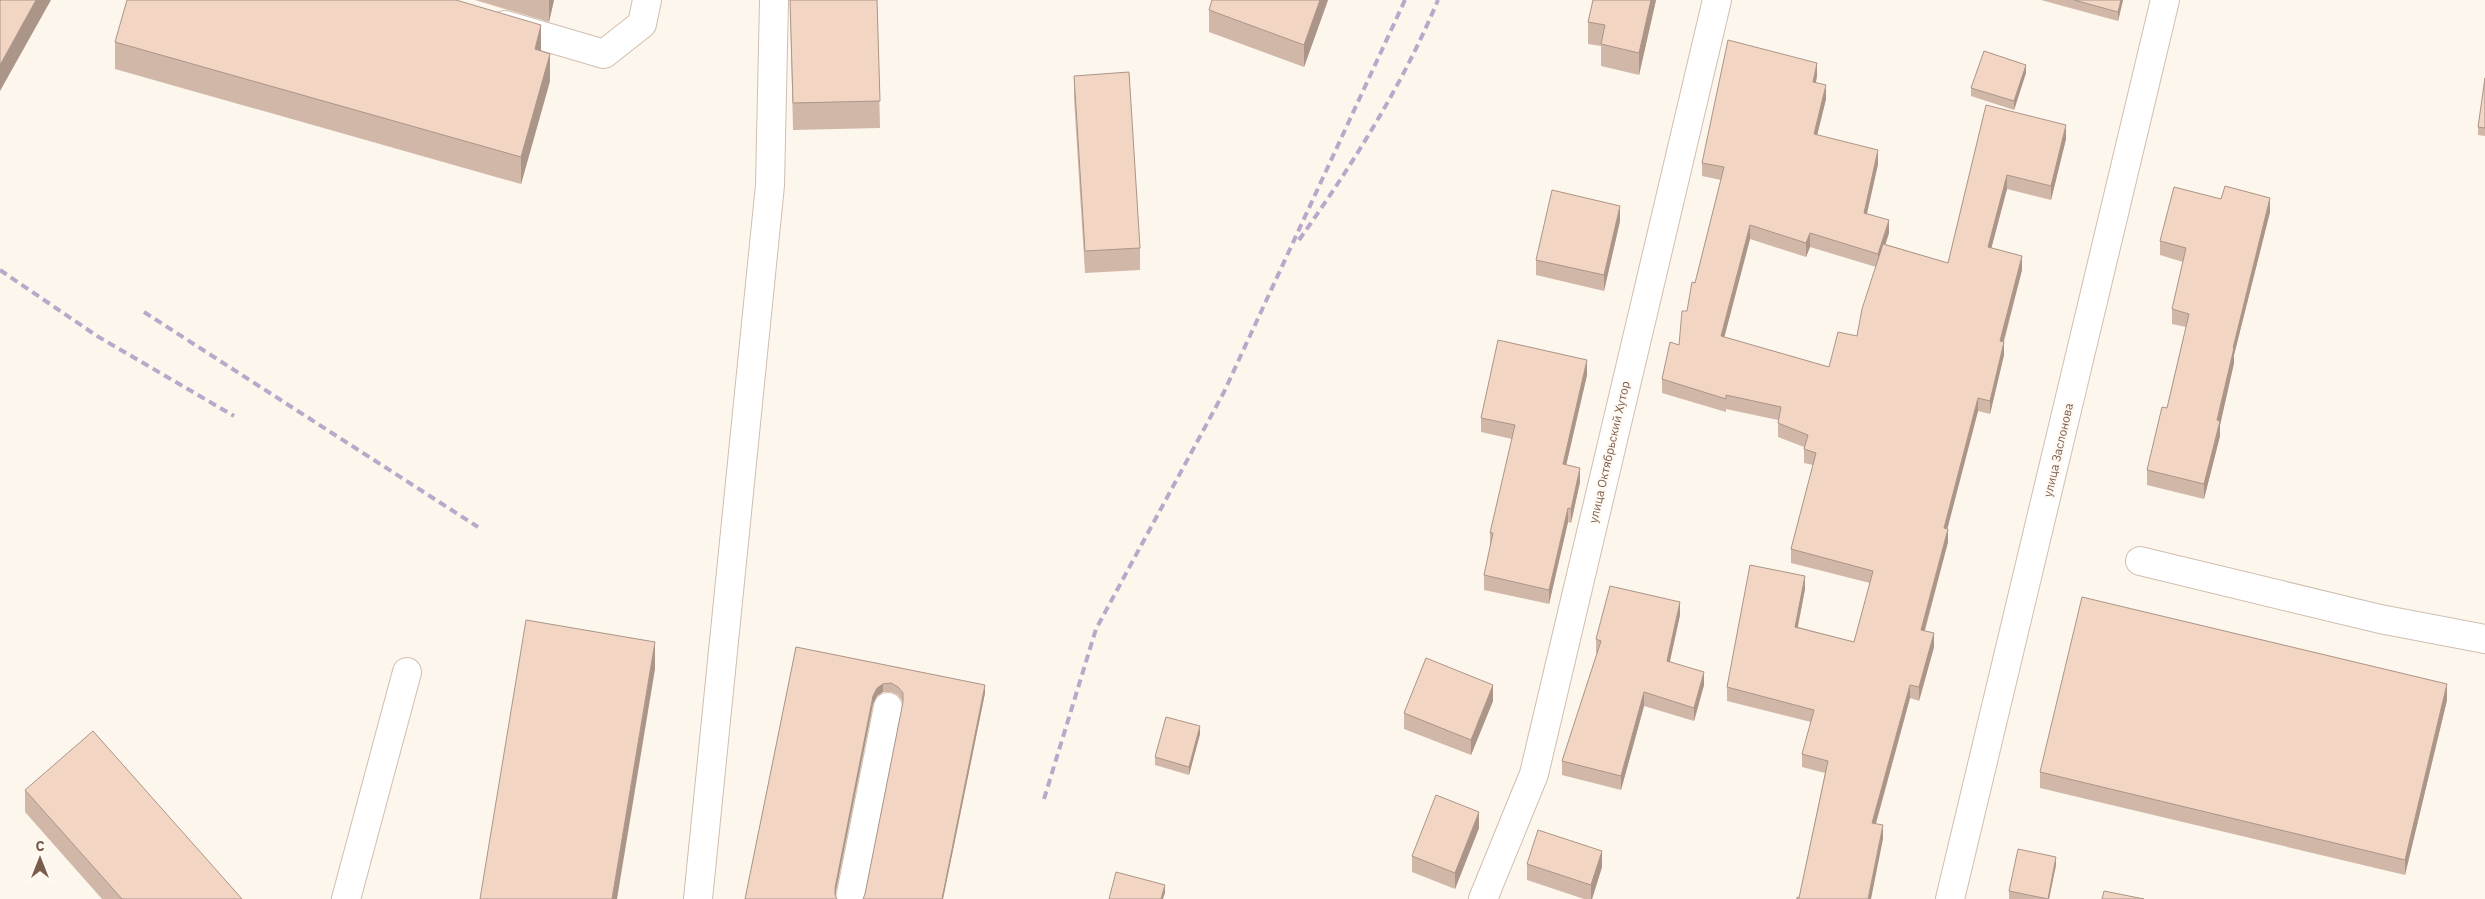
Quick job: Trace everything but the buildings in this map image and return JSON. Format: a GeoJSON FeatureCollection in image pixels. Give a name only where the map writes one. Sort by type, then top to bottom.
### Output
{"type":"FeatureCollection","features":[{"type":"Feature","properties":{"kind":"street"},"geometry":{"type":"LineString","coordinates":[[484,19],[604,54],[642,24],[647,0]]}},
{"type":"Feature","properties":{"kind":"street"},"geometry":{"type":"LineString","coordinates":[[698,899],[770,185],[774,0]]}},
{"type":"Feature","properties":{"kind":"street","name":"улица Октябрьский Хутор"},"geometry":{"type":"LineString","coordinates":[[1483,899],[1534,774],[1717,0]]}},
{"type":"Feature","properties":{"kind":"street","name":"улица Заслонова"},"geometry":{"type":"LineString","coordinates":[[1950,899],[2165,0]]}},
{"type":"Feature","properties":{"kind":"street"},"geometry":{"type":"LineString","coordinates":[[2140,560],[2380,620],[2485,639]]}},
{"type":"Feature","properties":{"kind":"street"},"geometry":{"type":"LineString","coordinates":[[346,899],[407,672]]}},
{"type":"Feature","properties":{"kind":"street"},"geometry":{"type":"LineString","coordinates":[[850,899],[888,707]]}},
{"type":"Feature","properties":{"kind":"railway"},"geometry":{"type":"LineString","coordinates":[[1044,799],[1096,629],[1224,392],[1405,0]]}},
{"type":"Feature","properties":{"kind":"railway"},"geometry":{"type":"LineString","coordinates":[[1299,240],[1375,124],[1409,63],[1438,0]]}},
{"type":"Feature","properties":{"kind":"railway"},"geometry":{"type":"LineString","coordinates":[[0,270],[97,336],[234,416]]}},
{"type":"Feature","properties":{"kind":"railway"},"geometry":{"type":"LineString","coordinates":[[144,312],[478,527]]}}]}
